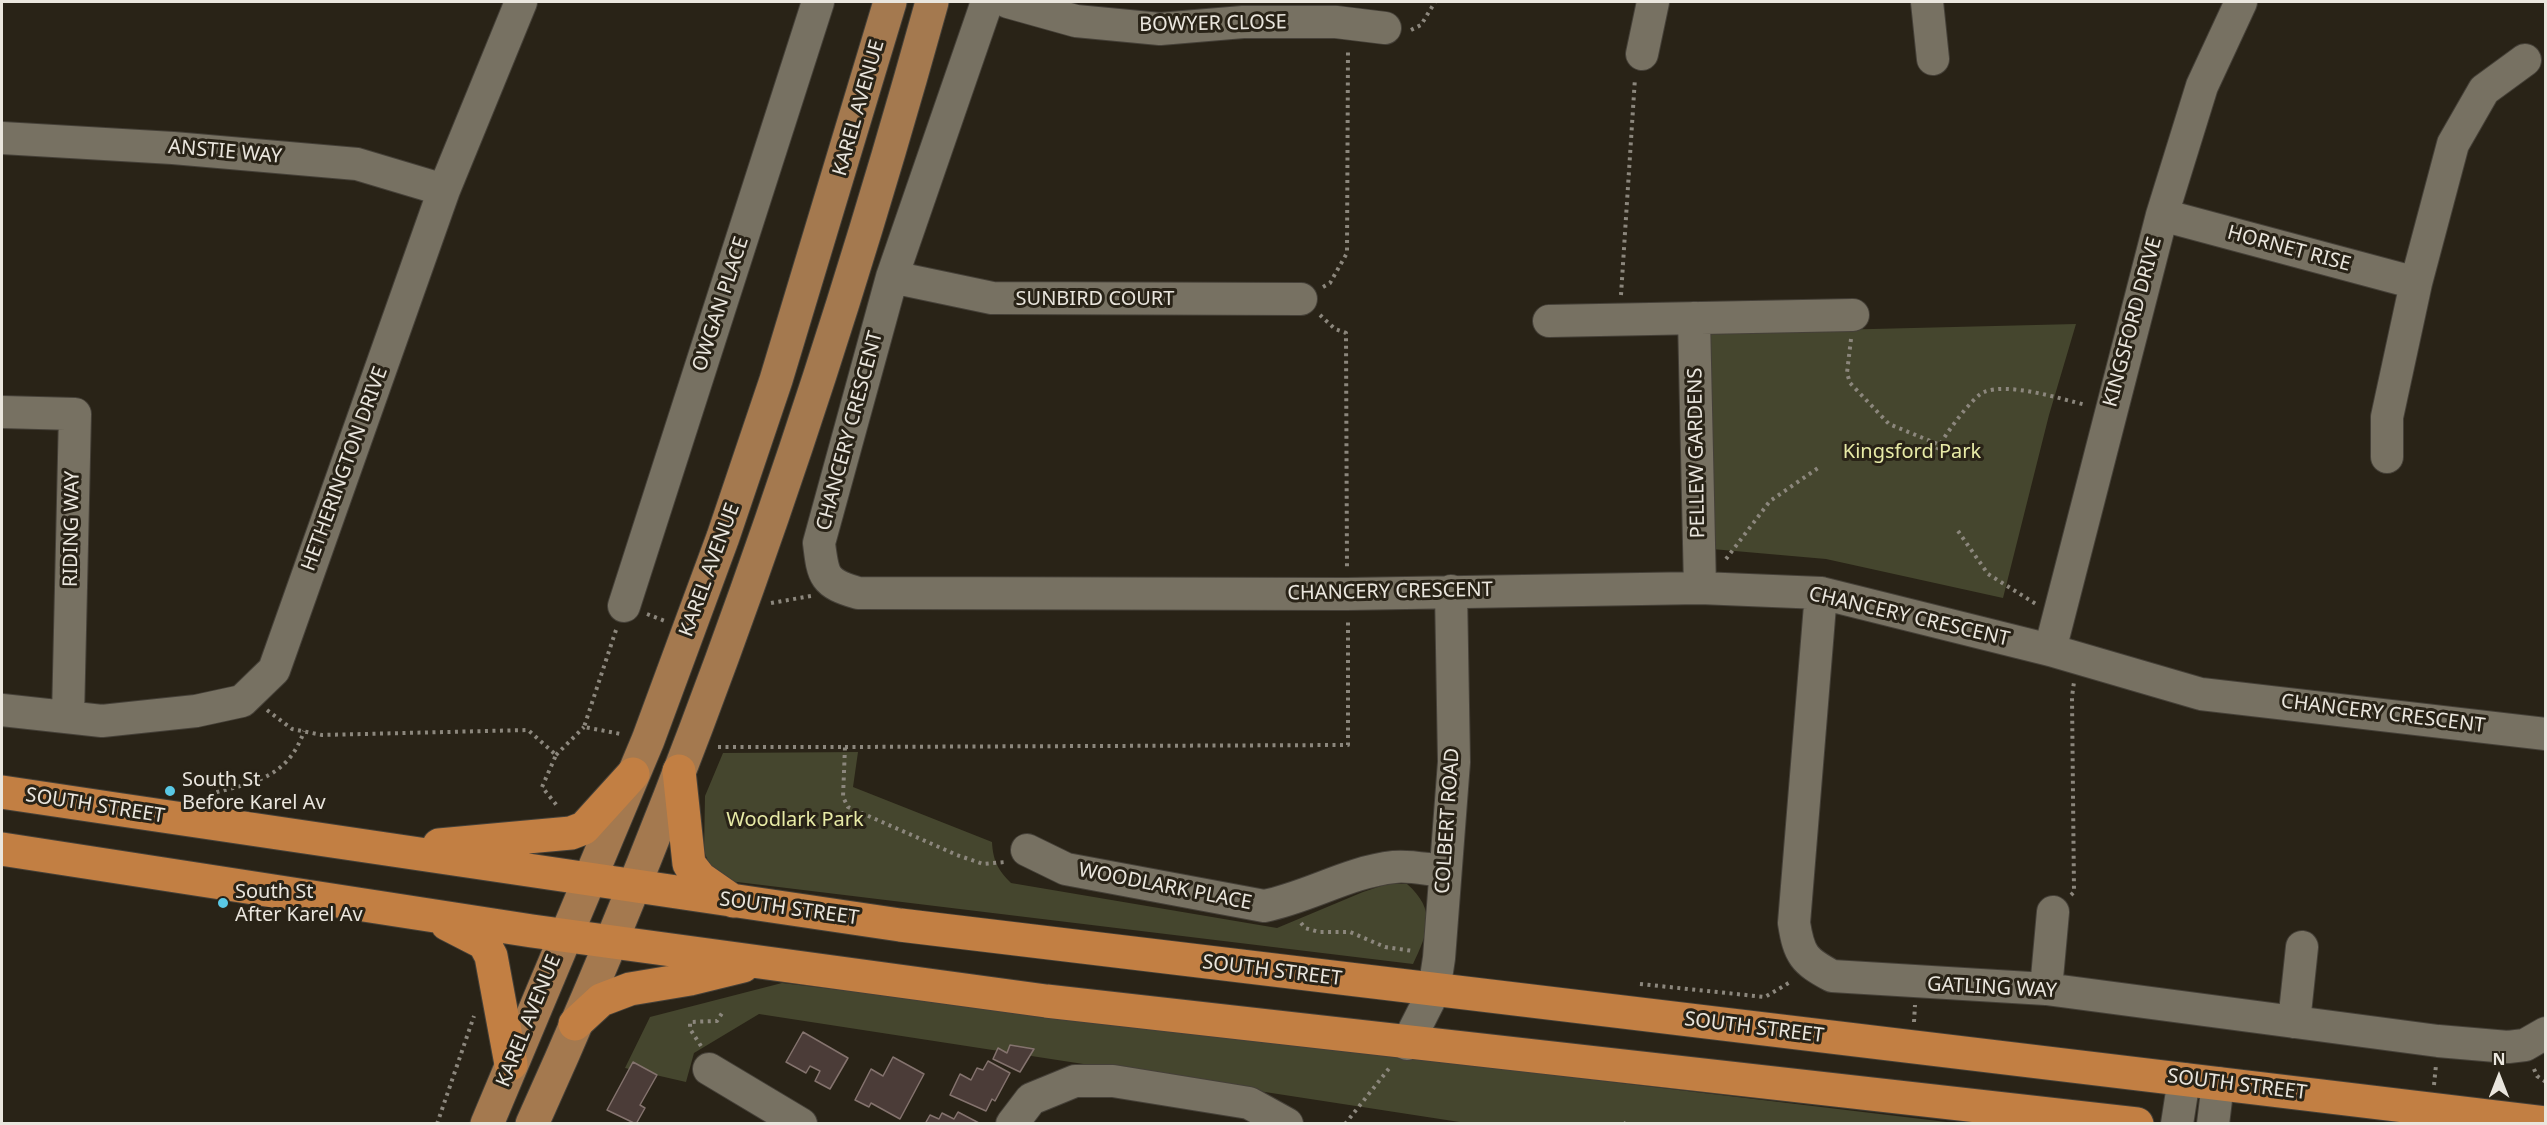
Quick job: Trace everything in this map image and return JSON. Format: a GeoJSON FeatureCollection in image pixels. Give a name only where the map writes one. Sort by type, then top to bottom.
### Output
{"type":"FeatureCollection","features":[{"type":"Feature","properties":{"kind":"highway"},"geometry":{"type":"LineString","coordinates":[[700,754],[689,864],[700,878],[734,902]]}},
{"type":"Feature","properties":{"kind":"highway"},"geometry":{"type":"LineString","coordinates":[[389,850],[570,833],[584,828],[633,774]]}},
{"type":"Feature","properties":{"kind":"highway","name":"SOUTH STREET"},"geometry":{"type":"LineString","coordinates":[[2,792],[900,925],[2546,1123]]}},
{"type":"Feature","properties":{"kind":"highway"},"geometry":{"type":"LineString","coordinates":[[2,849],[564,936],[1046,1001],[1407,1044],[1634,1065],[2137,1124]]}},
{"type":"Feature","properties":{"kind":"highway"},"geometry":{"type":"LineString","coordinates":[[419,912],[484,943],[491,956],[511,1064]]}},
{"type":"Feature","properties":{"kind":"highway"},"geometry":{"type":"LineString","coordinates":[[575,1024],[601,1000],[630,988],[690,979],[759,962]]}},
{"type":"Feature","properties":{"kind":"main road","name":"KAREL AVENUE"},"geometry":{"type":"LineString","coordinates":[[486,1124],[648,740],[688,629],[776,380],[890,2]]}},
{"type":"Feature","properties":{"kind":"main road","name":"KAREL AVENUE"},"geometry":{"type":"LineString","coordinates":[[532,1124],[633,887],[700,754],[734,630],[838,322],[932,2]]}},
{"type":"Feature","properties":{"kind":"street","name":"HETHERINGTON DRIVE"},"geometry":{"type":"LineString","coordinates":[[2,710],[102,721],[196,711],[242,701],[274,670],[444,190],[521,2]]}},
{"type":"Feature","properties":{"kind":"street","name":"OWGAN PLACE"},"geometry":{"type":"LineString","coordinates":[[624,606],[818,2]]}},
{"type":"Feature","properties":{"kind":"street","name":"CHANCERY CRESCENT"},"geometry":{"type":"LineString","coordinates":[[987,2],[892,277],[819,543],[823,572],[833,585],[858,593],[1347,594],[1700,588],[1821,593],[2050,650],[2201,694],[2546,734]]}},
{"type":"Feature","properties":{"kind":"street","name":"BOWYER CLOSE"},"geometry":{"type":"LineString","coordinates":[[1008,2],[1076,21],[1160,29],[1243,22],[1336,22],[1385,28]]}},
{"type":"Feature","properties":{"kind":"street"},"geometry":{"type":"LineString","coordinates":[[1642,54],[1653,2]]}},
{"type":"Feature","properties":{"kind":"street"},"geometry":{"type":"LineString","coordinates":[[1927,2],[1933,59]]}},
{"type":"Feature","properties":{"kind":"street","name":"KINGSFORD DRIVE"},"geometry":{"type":"LineString","coordinates":[[2050,650],[2162,215],[2202,86],[2241,2]]}},
{"type":"Feature","properties":{"kind":"street"},"geometry":{"type":"LineString","coordinates":[[2386,457],[2387,417],[2416,283],[2453,144],[2484,90],[2524,60]]}},
{"type":"Feature","properties":{"kind":"street","name":"ANSTIE WAY"},"geometry":{"type":"LineString","coordinates":[[2,138],[173,148],[357,164],[444,190]]}},
{"type":"Feature","properties":{"kind":"street","name":"HORNET RISE"},"geometry":{"type":"LineString","coordinates":[[2162,215],[2416,283]]}},
{"type":"Feature","properties":{"kind":"street","name":"SUNBIRD COURT"},"geometry":{"type":"LineString","coordinates":[[892,277],[992,298],[1301,299]]}},
{"type":"Feature","properties":{"kind":"street"},"geometry":{"type":"LineString","coordinates":[[1549,321],[1853,315]]}},
{"type":"Feature","properties":{"kind":"street","name":"PELLEW GARDENS"},"geometry":{"type":"LineString","coordinates":[[1694,318],[1700,588]]}},
{"type":"Feature","properties":{"kind":"street","name":"RIDING WAY"},"geometry":{"type":"LineString","coordinates":[[2,412],[75,414],[68,717]]}},
{"type":"Feature","properties":{"kind":"street","name":"COLBERT ROAD"},"geometry":{"type":"LineString","coordinates":[[1407,1044],[1434,991],[1440,958],[1454,762],[1451,591]]}},
{"type":"Feature","properties":{"kind":"street"},"geometry":{"type":"LineString","coordinates":[[1810,964],[1798,949],[1794,923],[1821,593]]}},
{"type":"Feature","properties":{"kind":"street","name":"WOODLARK PLACE"},"geometry":{"type":"LineString","coordinates":[[1027,850],[1066,869],[1264,906],[1291,900],[1360,873],[1396,866],[1445,871]]}},
{"type":"Feature","properties":{"kind":"street"},"geometry":{"type":"LineString","coordinates":[[2046,989],[2053,912]]}},
{"type":"Feature","properties":{"kind":"street"},"geometry":{"type":"LineString","coordinates":[[2294,1022],[2302,947]]}},
{"type":"Feature","properties":{"kind":"street","name":"GATLING WAY"},"geometry":{"type":"LineString","coordinates":[[1810,964],[1832,976],[1918,984],[2046,989],[2294,1022],[2508,1047],[2525,1045],[2546,1033]]}},
{"type":"Feature","properties":{"kind":"street"},"geometry":{"type":"LineString","coordinates":[[709,1069],[801,1124]]}},
{"type":"Feature","properties":{"kind":"street"},"geometry":{"type":"LineString","coordinates":[[2177,1124],[2184,1079]]}},
{"type":"Feature","properties":{"kind":"street"},"geometry":{"type":"LineString","coordinates":[[1012,1124],[1031,1100],[1075,1081],[1113,1081],[1249,1103],[1287,1124]]}},
{"type":"Feature","properties":{"kind":"street"},"geometry":{"type":"LineString","coordinates":[[2213,1124],[2218,1083]]}},
{"type":"Feature","properties":{"kind":"path"},"geometry":{"type":"LineString","coordinates":[[1385,28],[1410,30],[1421,25],[1435,2]]}},
{"type":"Feature","properties":{"kind":"path"},"geometry":{"type":"LineString","coordinates":[[700,754],[845,747],[1348,745],[1346,333],[1335,329],[1301,299],[1330,283],[1347,253],[1349,52],[1336,22]]}},
{"type":"Feature","properties":{"kind":"path"},"geometry":{"type":"LineString","coordinates":[[1619,319],[1633,84],[1642,54]]}},
{"type":"Feature","properties":{"kind":"path"},"geometry":{"type":"LineString","coordinates":[[1853,315],[1847,373],[1850,383],[1889,424],[1938,447],[1982,393],[1992,390],[2016,391],[2110,410]]}},
{"type":"Feature","properties":{"kind":"path"},"geometry":{"type":"LineString","coordinates":[[1700,588],[1739,544],[1770,501],[1818,468]]}},
{"type":"Feature","properties":{"kind":"path"},"geometry":{"type":"LineString","coordinates":[[1958,531],[1988,574],[2012,587],[2043,610],[2059,613]]}},
{"type":"Feature","properties":{"kind":"path"},"geometry":{"type":"LineString","coordinates":[[766,608],[772,603],[812,596],[833,585]]}},
{"type":"Feature","properties":{"kind":"path"},"geometry":{"type":"LineString","coordinates":[[564,814],[542,787],[556,755],[584,727],[624,606],[688,629]]}},
{"type":"Feature","properties":{"kind":"path"},"geometry":{"type":"LineString","coordinates":[[2053,912],[2074,892],[2072,697],[2080,659]]}},
{"type":"Feature","properties":{"kind":"path"},"geometry":{"type":"LineString","coordinates":[[249,693],[276,718],[292,729],[322,735],[528,730],[556,755]]}},
{"type":"Feature","properties":{"kind":"path"},"geometry":{"type":"LineString","coordinates":[[584,727],[648,740]]}},
{"type":"Feature","properties":{"kind":"path"},"geometry":{"type":"LineString","coordinates":[[203,796],[253,783],[285,766],[297,751],[304,731]]}},
{"type":"Feature","properties":{"kind":"path"},"geometry":{"type":"LineString","coordinates":[[845,747],[843,797],[848,807],[855,812],[983,864],[1002,864],[1027,850]]}},
{"type":"Feature","properties":{"kind":"path"},"geometry":{"type":"LineString","coordinates":[[1291,900],[1305,928],[1319,932],[1350,932],[1385,947],[1440,958]]}},
{"type":"Feature","properties":{"kind":"path"},"geometry":{"type":"LineString","coordinates":[[1638,984],[1765,997],[1782,988],[1810,964]]}},
{"type":"Feature","properties":{"kind":"path"},"geometry":{"type":"LineString","coordinates":[[437,1124],[477,1006]]}},
{"type":"Feature","properties":{"kind":"path"},"geometry":{"type":"LineString","coordinates":[[709,1069],[699,1040],[690,1029],[690,1022],[717,1021],[724,1010]]}},
{"type":"Feature","properties":{"kind":"path"},"geometry":{"type":"LineString","coordinates":[[1345,1124],[1407,1044]]}},
{"type":"Feature","properties":{"kind":"green space","name":"Kingsford Park"},"geometry":{"type":"Polygon","coordinates":[[[2076,324],[2049,415],[2003,598],[1826,559],[1712,549],[1709,333],[2076,324]]]}},
{"type":"Feature","properties":{"kind":"green space","name":"Woodlark Park"},"geometry":{"type":"Polygon","coordinates":[[[858,752],[853,787],[992,842],[997,865],[1011,883],[1277,928],[1363,892],[1387,884],[1407,884],[1423,903],[1426,913],[1426,932],[1423,942],[1413,964],[729,881],[710,866],[704,851],[705,796],[723,753],[858,752]]]}},
{"type":"Feature","properties":{"kind":"green space"},"geometry":{"type":"Polygon","coordinates":[[[782,983],[1955,1123],[1466,1123],[759,1014],[694,1053],[686,1082],[625,1068],[650,1017],[782,983]]]}},
{"type":"Feature","properties":{"kind":"building"},"geometry":{"type":"Polygon","coordinates":[[[803,1032],[848,1058],[830,1089],[815,1081],[820,1071],[810,1066],[806,1073],[786,1062],[803,1032]]]}},
{"type":"Feature","properties":{"kind":"building"},"geometry":{"type":"Polygon","coordinates":[[[1010,1045],[1034,1049],[1020,1072],[993,1059],[998,1048],[1007,1053],[1010,1045]]]}},
{"type":"Feature","properties":{"kind":"building"},"geometry":{"type":"Polygon","coordinates":[[[893,1057],[924,1074],[900,1119],[871,1103],[869,1107],[855,1100],[871,1069],[883,1076],[893,1057]]]}},
{"type":"Feature","properties":{"kind":"building"},"geometry":{"type":"Polygon","coordinates":[[[988,1061],[1010,1073],[995,1101],[992,1099],[986,1111],[950,1095],[960,1074],[971,1080],[977,1068],[983,1070],[988,1061]]]}},
{"type":"Feature","properties":{"kind":"building"},"geometry":{"type":"Polygon","coordinates":[[[633,1062],[657,1075],[640,1105],[645,1108],[636,1124],[607,1110],[633,1062]]]}},
{"type":"Feature","properties":{"kind":"building"},"geometry":{"type":"Polygon","coordinates":[[[958,1112],[979,1123],[925,1124],[930,1115],[939,1119],[942,1113],[954,1119],[958,1112]]]}},
{"type":"Feature","properties":{"kind":"place","name":"South St Before Karel Av"},"geometry":{"type":"Point","coordinates":[170,791]}},
{"type":"Feature","properties":{"kind":"place","name":"South St After Karel Av"},"geometry":{"type":"Point","coordinates":[223,903]}}]}
